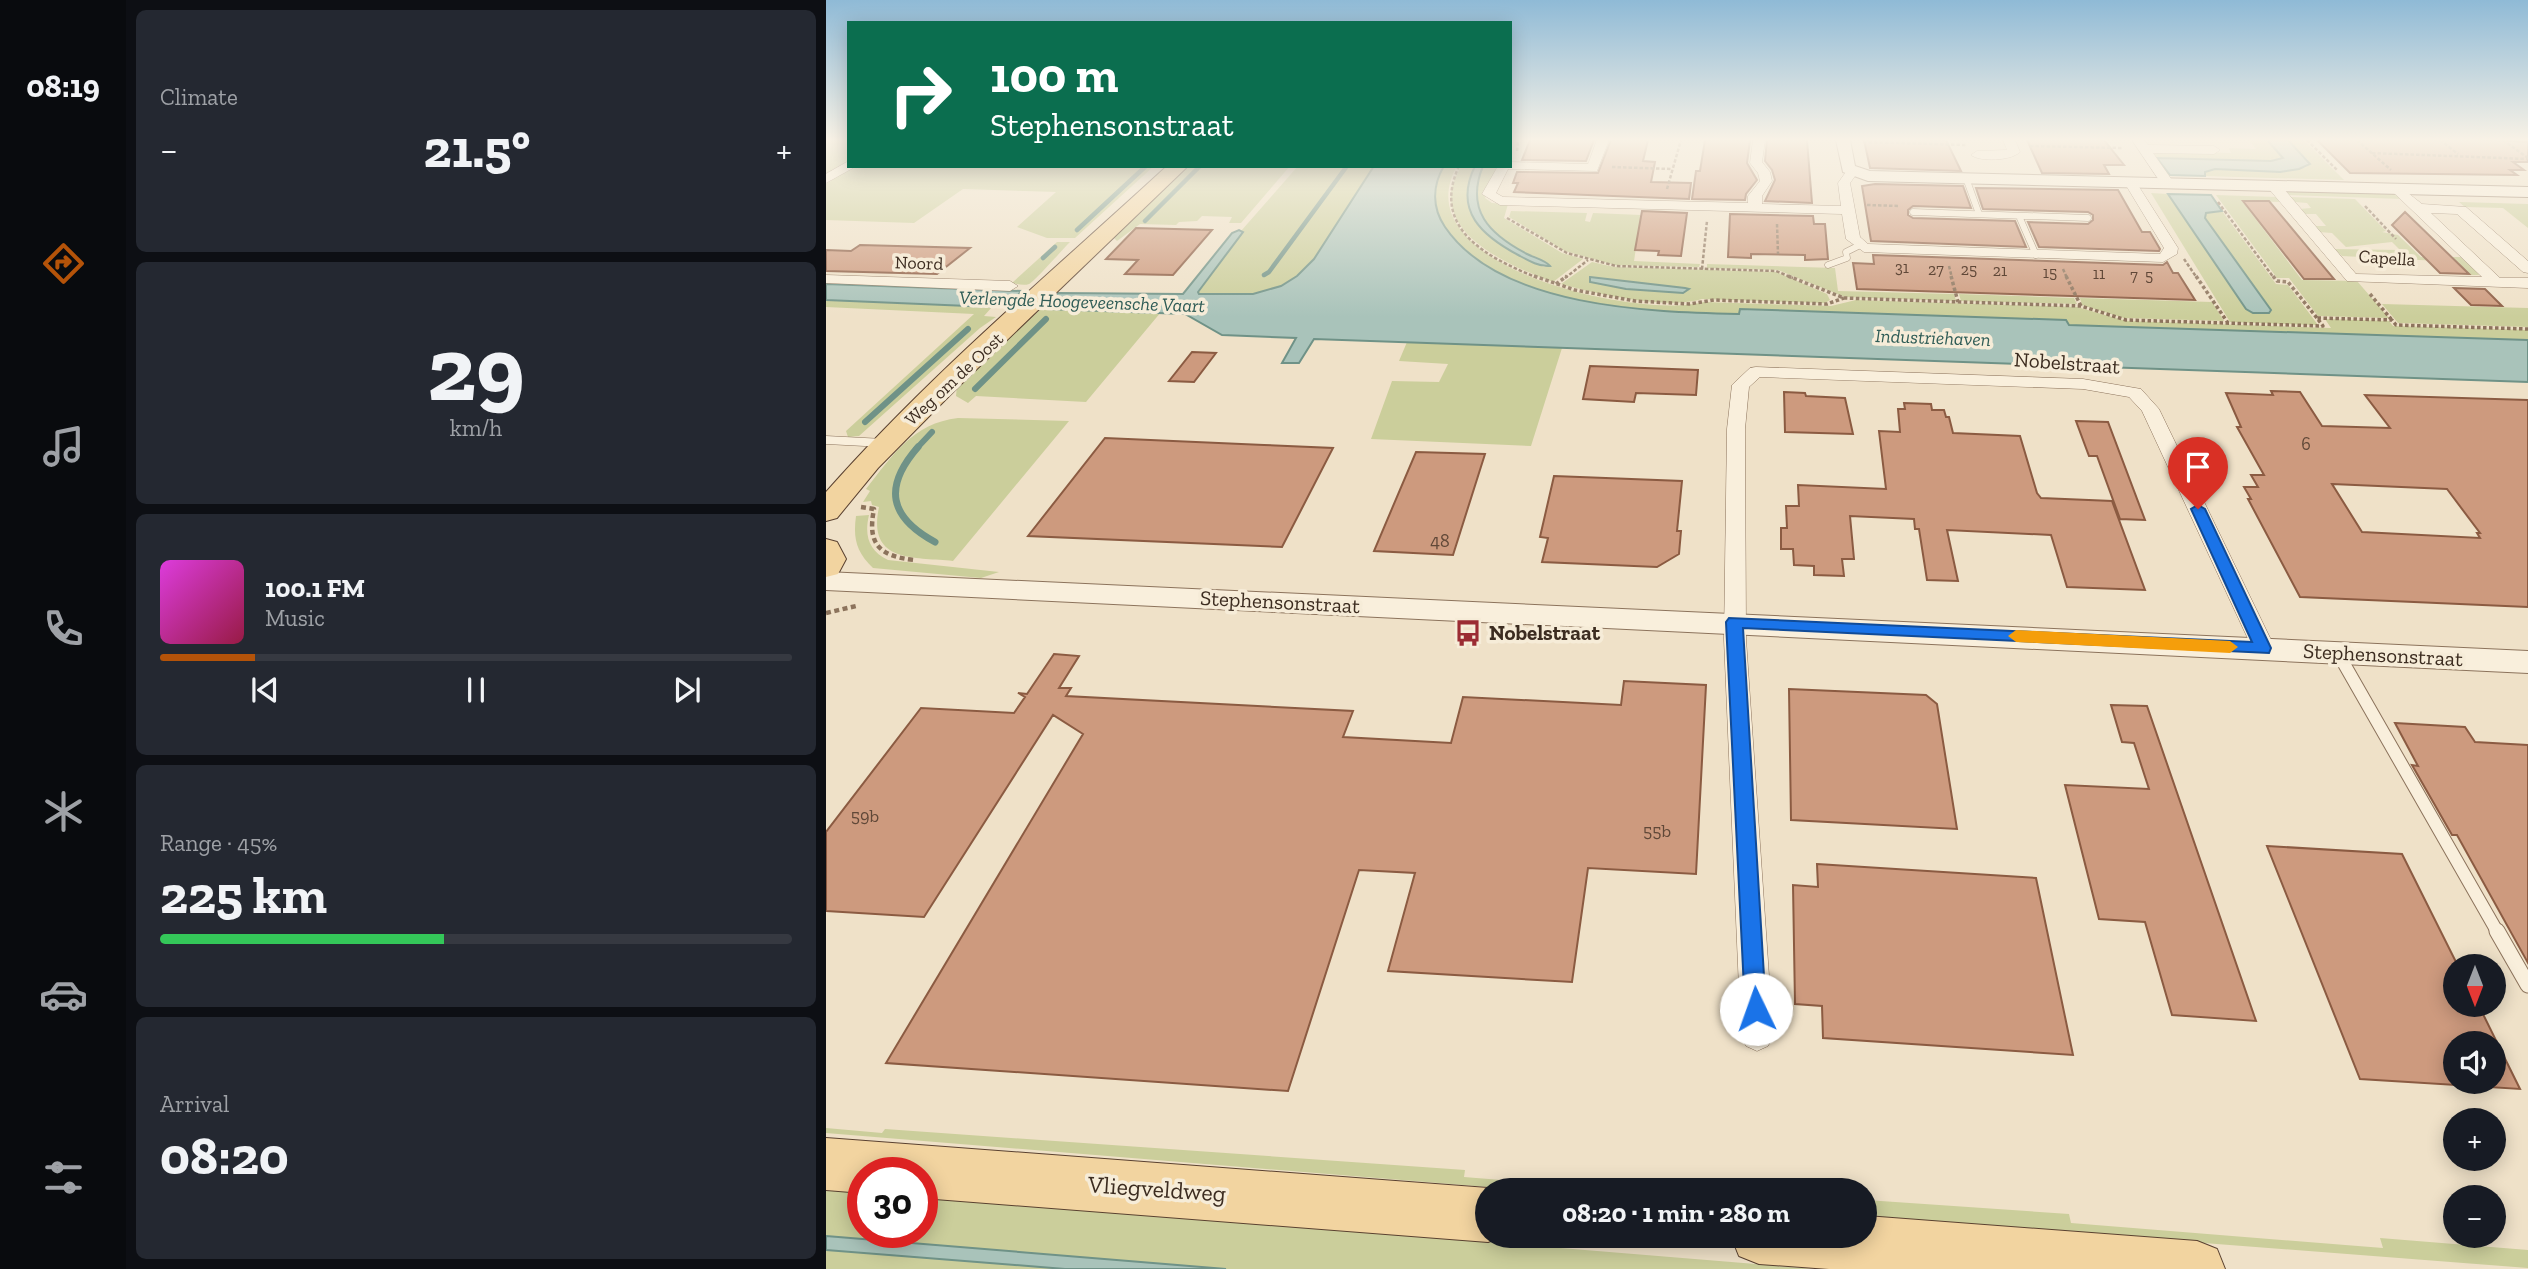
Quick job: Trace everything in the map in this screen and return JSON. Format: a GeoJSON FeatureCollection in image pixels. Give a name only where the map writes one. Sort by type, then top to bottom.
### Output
{"type":"FeatureCollection","features":[{"type":"Feature","properties":{"kind":"main road","name":"Weg om de Oost"},"geometry":{"type":"LineString","coordinates":[[827,509],[946,384],[1144,199]]}},
{"type":"Feature","properties":{"kind":"main road"},"geometry":{"type":"LineString","coordinates":[[826,550],[830,559],[826,566]]}},
{"type":"Feature","properties":{"kind":"main road","name":"Vliegveldweg"},"geometry":{"type":"LineString","coordinates":[[826,1164],[1475,1214]]}},
{"type":"Feature","properties":{"kind":"main road"},"geometry":{"type":"LineString","coordinates":[[1877,1245],[2197,1269]]}},
{"type":"Feature","properties":{"kind":"street"},"geometry":{"type":"LineString","coordinates":[[1499,199],[1512,202],[1755,209],[1847,207]]}},
{"type":"Feature","properties":{"kind":"street"},"geometry":{"type":"LineString","coordinates":[[1755,199],[1755,209]]}},
{"type":"Feature","properties":{"kind":"street"},"geometry":{"type":"LineString","coordinates":[[1846,199],[1853,239],[1860,245],[1874,249],[2153,260],[2170,254],[2171,248],[2141,199]]}},
{"type":"Feature","properties":{"kind":"street","name":"Capella"},"geometry":{"type":"LineString","coordinates":[[2285,199],[2352,278],[2528,283]]}},
{"type":"Feature","properties":{"kind":"street","name":"Capella"},"geometry":{"type":"LineString","coordinates":[[2412,199],[2496,282]]}},
{"type":"Feature","properties":{"kind":"street"},"geometry":{"type":"LineString","coordinates":[[2418,208],[2461,210],[2528,269]]}},
{"type":"Feature","properties":{"kind":"street","name":"Noord"},"geometry":{"type":"LineString","coordinates":[[826,279],[1010,286]]}},
{"type":"Feature","properties":{"kind":"street","name":"Nobelstraat"},"geometry":{"type":"LineString","coordinates":[[1734,622],[1736,429],[1741,385],[1756,372],[2083,384],[2135,393],[2150,409],[2263,648]]}},
{"type":"Feature","properties":{"kind":"street","name":"Stephensonstraat"},"geometry":{"type":"LineString","coordinates":[[826,581],[1734,622],[2528,662]]}},
{"type":"Feature","properties":{"kind":"street"},"geometry":{"type":"LineString","coordinates":[[1734,622],[1757,1035]]}},
{"type":"Feature","properties":{"kind":"lane"},"geometry":{"type":"LineString","coordinates":[[1974,199],[1979,214]]}},
{"type":"Feature","properties":{"kind":"lane"},"geometry":{"type":"LineString","coordinates":[[1913,212],[2088,218]]}},
{"type":"Feature","properties":{"kind":"lane"},"geometry":{"type":"LineString","coordinates":[[2019,216],[2036,255]]}},
{"type":"Feature","properties":{"kind":"lane"},"geometry":{"type":"LineString","coordinates":[[1828,265],[1847,258],[1846,252],[1860,245]]}},
{"type":"Feature","properties":{"kind":"lane"},"geometry":{"type":"LineString","coordinates":[[826,440],[887,443]]}},
{"type":"Feature","properties":{"kind":"lane"},"geometry":{"type":"LineString","coordinates":[[2337,652],[2528,985]]}},
{"type":"Feature","properties":{"kind":"path"},"geometry":{"type":"LineString","coordinates":[[1449,199],[1450,209],[1466,236],[1483,250],[1511,266],[1555,284],[1595,294],[1687,304],[1704,300],[1827,304],[1844,298]]}},
{"type":"Feature","properties":{"kind":"path"},"geometry":{"type":"LineString","coordinates":[[1665,206],[1666,199]]}},
{"type":"Feature","properties":{"kind":"path"},"geometry":{"type":"LineString","coordinates":[[1512,202],[1506,217],[1567,253],[1615,266],[1776,271],[1844,298],[2081,306],[2126,320],[2323,326],[2288,282],[2277,281],[2216,199]]}},
{"type":"Feature","properties":{"kind":"path"},"geometry":{"type":"LineString","coordinates":[[2361,199],[2396,239]]}},
{"type":"Feature","properties":{"kind":"path"},"geometry":{"type":"LineString","coordinates":[[1847,207],[1911,206],[1913,212]]}},
{"type":"Feature","properties":{"kind":"path"},"geometry":{"type":"LineString","coordinates":[[1702,269],[1709,207]]}},
{"type":"Feature","properties":{"kind":"path"},"geometry":{"type":"LineString","coordinates":[[1777,209],[1778,254]]}},
{"type":"Feature","properties":{"kind":"path"},"geometry":{"type":"LineString","coordinates":[[1945,251],[1958,302]]}},
{"type":"Feature","properties":{"kind":"path"},"geometry":{"type":"LineString","coordinates":[[2170,254],[2187,260],[2228,323]]}},
{"type":"Feature","properties":{"kind":"path"},"geometry":{"type":"LineString","coordinates":[[2057,256],[2081,306]]}},
{"type":"Feature","properties":{"kind":"path"},"geometry":{"type":"LineString","coordinates":[[1555,284],[1589,259]]}},
{"type":"Feature","properties":{"kind":"path"},"geometry":{"type":"LineString","coordinates":[[2357,278],[2396,324],[2528,328]]}},
{"type":"Feature","properties":{"kind":"path"},"geometry":{"type":"LineString","coordinates":[[2316,318],[2392,320]]}},
{"type":"Feature","properties":{"kind":"path"},"geometry":{"type":"LineString","coordinates":[[827,509],[874,509],[870,523],[872,537],[878,548],[886,555],[898,559],[925,561]]}},
{"type":"Feature","properties":{"kind":"green space"},"geometry":{"type":"Polygon","coordinates":[[[826,199],[948,199],[914,223],[826,220],[826,199]]]}},
{"type":"Feature","properties":{"kind":"green space"},"geometry":{"type":"Polygon","coordinates":[[[1048,199],[1118,199],[1075,238],[1047,238],[1017,227],[1048,199]]]}},
{"type":"Feature","properties":{"kind":"green space"},"geometry":{"type":"Polygon","coordinates":[[[1152,199],[1166,199],[1144,222],[1168,199],[1261,199],[1241,223],[1229,223],[1232,217],[1202,216],[1197,221],[1179,222],[1176,225],[1140,224],[1117,241],[1113,237],[1152,199]]]}},
{"type":"Feature","properties":{"kind":"green space"},"geometry":{"type":"Polygon","coordinates":[[[1269,199],[1353,199],[1314,259],[1297,276],[1280,286],[1253,294],[1199,294],[1243,232],[1241,231],[1269,199]]]}},
{"type":"Feature","properties":{"kind":"green space"},"geometry":{"type":"Polygon","coordinates":[[[1435,199],[1450,199],[1463,232],[1493,258],[1535,279],[1583,294],[1630,303],[1673,305],[1704,302],[1831,306],[1856,300],[2077,307],[2126,321],[2331,328],[2325,319],[2389,321],[2393,326],[2528,330],[2528,340],[2069,325],[1740,309],[1740,314],[1704,313],[1622,307],[1539,290],[1502,274],[1470,254],[1445,227],[1435,199]]]}},
{"type":"Feature","properties":{"kind":"green space"},"geometry":{"type":"Polygon","coordinates":[[[1452,199],[1469,199],[1474,217],[1497,242],[1544,267],[1549,264],[1517,248],[1491,229],[1482,216],[1478,199],[1508,204],[1504,218],[1562,253],[1583,259],[1553,282],[1521,269],[1487,250],[1460,225],[1452,199]]]}},
{"type":"Feature","properties":{"kind":"green space"},"geometry":{"type":"Polygon","coordinates":[[[2155,199],[2172,199],[2246,309],[2205,218],[2206,213],[2222,211],[2276,284],[2288,285],[2318,325],[2230,322],[2155,199]]]}},
{"type":"Feature","properties":{"kind":"green space"},"geometry":{"type":"Polygon","coordinates":[[[2219,199],[2279,199],[2281,202],[2242,201],[2302,280],[2357,281],[2389,318],[2318,316],[2289,278],[2277,278],[2219,199]]]}},
{"type":"Feature","properties":{"kind":"green space"},"geometry":{"type":"Polygon","coordinates":[[[2292,199],[2355,199],[2386,231],[2382,232],[2398,235],[2421,257],[2464,257],[2479,275],[2467,275],[2458,262],[2342,256],[2334,249],[2400,250],[2392,242],[2346,247],[2332,233],[2319,232],[2314,226],[2326,226],[2316,214],[2304,214],[2299,209],[2311,208],[2307,203],[2292,199]]]}},
{"type":"Feature","properties":{"kind":"green space"},"geometry":{"type":"Polygon","coordinates":[[[2459,202],[2528,204],[2528,228],[2503,208],[2465,207],[2459,202]]]}},
{"type":"Feature","properties":{"kind":"green space"},"geometry":{"type":"Polygon","coordinates":[[[1511,211],[1587,213],[1585,221],[1590,222],[1593,213],[1641,215],[1634,261],[1700,264],[1699,267],[1615,265],[1565,251],[1509,217],[1511,211]]]}},
{"type":"Feature","properties":{"kind":"green space"},"geometry":{"type":"Polygon","coordinates":[[[1057,242],[1070,242],[1032,282],[1025,285],[1012,283],[1057,242]]]}},
{"type":"Feature","properties":{"kind":"green space"},"geometry":{"type":"Polygon","coordinates":[[[1592,262],[1614,267],[1776,272],[1827,294],[1830,300],[1825,303],[1702,299],[1670,303],[1651,302],[1561,284],[1592,262]]]}},
{"type":"Feature","properties":{"kind":"green space"},"geometry":{"type":"Polygon","coordinates":[[[1707,264],[1835,268],[1838,291],[1954,294],[1956,301],[1845,297],[1778,270],[1707,268],[1707,264]]]}},
{"type":"Feature","properties":{"kind":"green space"},"geometry":{"type":"Polygon","coordinates":[[[1959,294],[2074,298],[2077,304],[1961,301],[1959,294]]]}},
{"type":"Feature","properties":{"kind":"green space"},"geometry":{"type":"Polygon","coordinates":[[[2080,298],[2212,302],[2224,321],[2124,318],[2082,305],[2080,298]]]}},
{"type":"Feature","properties":{"kind":"green space"},"geometry":{"type":"Polygon","coordinates":[[[826,300],[992,307],[984,316],[996,317],[980,328],[859,436],[848,437],[846,431],[974,314],[826,307],[826,300]]]}},
{"type":"Feature","properties":{"kind":"green space"},"geometry":{"type":"Polygon","coordinates":[[[2382,304],[2528,308],[2528,327],[2398,323],[2382,304]]]}},
{"type":"Feature","properties":{"kind":"green space"},"geometry":{"type":"Polygon","coordinates":[[[1045,305],[1053,305],[1050,309],[1161,312],[1086,402],[976,396],[968,403],[956,396],[957,386],[1045,305]]]}},
{"type":"Feature","properties":{"kind":"green space"},"geometry":{"type":"Polygon","coordinates":[[[1407,342],[1562,348],[1531,446],[1371,439],[1392,381],[1439,382],[1448,364],[1399,361],[1407,342]]]}},
{"type":"Feature","properties":{"kind":"green space"},"geometry":{"type":"Polygon","coordinates":[[[958,418],[1069,421],[953,561],[896,554],[887,548],[880,538],[877,525],[879,507],[872,505],[871,501],[863,502],[870,491],[866,489],[895,453],[916,434],[942,421],[958,418]]]}},
{"type":"Feature","properties":{"kind":"green space"},"geometry":{"type":"Polygon","coordinates":[[[869,515],[867,530],[872,547],[888,560],[999,572],[981,578],[873,568],[859,550],[855,531],[856,516],[869,515]]]}},
{"type":"Feature","properties":{"kind":"green space"},"geometry":{"type":"Polygon","coordinates":[[[826,1128],[882,1133],[885,1129],[1465,1170],[1464,1177],[1477,1178],[1475,1186],[826,1133],[826,1128]]]}},
{"type":"Feature","properties":{"kind":"green space"},"geometry":{"type":"Polygon","coordinates":[[[826,1187],[847,1189],[847,1238],[826,1236],[826,1187]]]}},
{"type":"Feature","properties":{"kind":"green space"},"geometry":{"type":"Polygon","coordinates":[[[938,1196],[1475,1241],[1475,1248],[1562,1248],[1815,1269],[1226,1269],[938,1245],[938,1196]]]}},
{"type":"Feature","properties":{"kind":"green space"},"geometry":{"type":"Polygon","coordinates":[[[1877,1201],[2069,1214],[2071,1223],[2383,1248],[2380,1238],[2443,1243],[2443,1248],[2528,1250],[2528,1268],[1877,1218],[1877,1201]]]}},
{"type":"Feature","properties":{"kind":"green space"},"geometry":{"type":"Polygon","coordinates":[[[826,1250],[1065,1269],[826,1269],[826,1250]]]}},
{"type":"Feature","properties":{"kind":"water"},"geometry":{"type":"Polygon","coordinates":[[[1353,199],[1435,199],[1445,227],[1470,254],[1502,274],[1539,290],[1580,300],[1622,307],[1703,313],[1739,314],[1740,309],[2066,320],[2069,325],[2528,340],[2528,382],[1314,339],[1299,363],[1282,363],[1296,338],[1222,335],[1185,314],[1049,309],[1052,305],[997,303],[992,307],[826,300],[826,284],[1021,291],[1019,294],[1054,295],[1183,294],[1232,233],[1239,230],[1243,232],[1199,294],[1253,294],[1281,286],[1297,276],[1314,259],[1353,199]]]}},
{"type":"Feature","properties":{"kind":"water"},"geometry":{"type":"Polygon","coordinates":[[[1468,199],[1478,199],[1484,219],[1492,229],[1513,246],[1550,266],[1535,263],[1494,240],[1483,231],[1470,209],[1468,199]]]}},
{"type":"Feature","properties":{"kind":"water"},"geometry":{"type":"Polygon","coordinates":[[[2172,199],[2214,199],[2222,211],[2206,213],[2205,218],[2271,310],[2269,313],[2253,313],[2246,309],[2172,199]]]}},
{"type":"Feature","properties":{"kind":"water"},"geometry":{"type":"Polygon","coordinates":[[[1590,277],[1689,289],[1683,293],[1626,289],[1590,282],[1590,277]]]}},
{"type":"Feature","properties":{"kind":"water"},"geometry":{"type":"Polygon","coordinates":[[[826,1236],[847,1238],[847,1248],[938,1248],[938,1245],[1226,1269],[1065,1269],[826,1250],[826,1236]]]}},
{"type":"Feature","properties":{"kind":"building"},"geometry":{"type":"Polygon","coordinates":[[[1812,199],[1812,203],[1765,201],[1812,199]]]}},
{"type":"Feature","properties":{"kind":"building"},"geometry":{"type":"Polygon","coordinates":[[[1864,199],[1968,199],[1971,208],[1913,206],[1908,210],[1908,215],[1913,218],[2015,221],[2026,247],[1871,241],[1864,199]]]}},
{"type":"Feature","properties":{"kind":"building"},"geometry":{"type":"Polygon","coordinates":[[[1980,199],[2123,199],[2142,232],[2150,232],[2160,249],[2039,247],[2028,222],[2088,224],[2093,220],[2093,215],[2088,212],[1983,209],[1980,199]]]}},
{"type":"Feature","properties":{"kind":"building"},"geometry":{"type":"Polygon","coordinates":[[[2243,201],[2269,201],[2334,279],[2304,279],[2243,201]]]}},
{"type":"Feature","properties":{"kind":"building"},"geometry":{"type":"Polygon","coordinates":[[[1642,211],[1687,213],[1681,256],[1658,255],[1659,251],[1635,250],[1642,211]]]}},
{"type":"Feature","properties":{"kind":"building"},"geometry":{"type":"Polygon","coordinates":[[[2405,212],[2469,274],[2440,273],[2392,225],[2405,212]]]}},
{"type":"Feature","properties":{"kind":"building"},"geometry":{"type":"Polygon","coordinates":[[[1730,214],[1813,216],[1814,224],[1825,224],[1828,259],[1805,260],[1805,255],[1751,254],[1751,258],[1728,257],[1730,214]]]}},
{"type":"Feature","properties":{"kind":"building"},"geometry":{"type":"Polygon","coordinates":[[[1136,228],[1212,230],[1173,275],[1125,274],[1138,260],[1106,259],[1136,228]]]}},
{"type":"Feature","properties":{"kind":"building"},"geometry":{"type":"Polygon","coordinates":[[[860,245],[970,248],[937,274],[826,271],[826,250],[851,251],[860,245]]]}},
{"type":"Feature","properties":{"kind":"building"},"geometry":{"type":"Polygon","coordinates":[[[1873,255],[2163,265],[2167,262],[2173,273],[2178,273],[2195,300],[1857,289],[1853,263],[1874,264],[1873,255]]]}},
{"type":"Feature","properties":{"kind":"building"},"geometry":{"type":"Polygon","coordinates":[[[2454,288],[2485,289],[2502,306],[2471,305],[2454,288]]]}},
{"type":"Feature","properties":{"kind":"building"},"geometry":{"type":"Polygon","coordinates":[[[1192,352],[1216,353],[1194,382],[1169,381],[1192,352]]]}},
{"type":"Feature","properties":{"kind":"building"},"geometry":{"type":"Polygon","coordinates":[[[1590,366],[1698,370],[1696,395],[1636,393],[1634,402],[1583,399],[1590,366]]]}},
{"type":"Feature","properties":{"kind":"building"},"geometry":{"type":"Polygon","coordinates":[[[2271,391],[2300,392],[2322,426],[2390,428],[2365,395],[2528,400],[2528,607],[2300,597],[2248,499],[2251,499],[2244,487],[2258,487],[2251,475],[2264,475],[2237,427],[2241,427],[2226,393],[2273,395],[2271,391]],[[2332,484],[2362,532],[2480,538],[2477,533],[2480,533],[2447,489],[2332,484]]]}},
{"type":"Feature","properties":{"kind":"building"},"geometry":{"type":"Polygon","coordinates":[[[1784,392],[1845,398],[1853,434],[1785,432],[1784,392]]]}},
{"type":"Feature","properties":{"kind":"building"},"geometry":{"type":"Polygon","coordinates":[[[1904,403],[1931,404],[1932,410],[1944,410],[1946,417],[1949,417],[1953,433],[2020,436],[2037,493],[2041,498],[2112,501],[2145,590],[2067,587],[2051,535],[1947,530],[1958,581],[1927,580],[1919,529],[1915,529],[1914,519],[1850,516],[1854,559],[1842,559],[1844,576],[1814,575],[1814,566],[1794,565],[1793,549],[1781,549],[1781,528],[1787,528],[1786,506],[1799,506],[1798,485],[1886,489],[1879,431],[1900,432],[1898,409],[1905,409],[1904,403]]]}},
{"type":"Feature","properties":{"kind":"building"},"geometry":{"type":"Polygon","coordinates":[[[2076,421],[2108,422],[2145,520],[2120,519],[2097,456],[2089,456],[2076,421]]]}},
{"type":"Feature","properties":{"kind":"building"},"geometry":{"type":"Polygon","coordinates":[[[1105,438],[1333,448],[1282,547],[1028,536],[1105,438]]]}},
{"type":"Feature","properties":{"kind":"building"},"geometry":{"type":"Polygon","coordinates":[[[1416,452],[1485,454],[1453,555],[1374,551],[1416,452]]]}},
{"type":"Feature","properties":{"kind":"building"},"geometry":{"type":"Polygon","coordinates":[[[1554,476],[1682,481],[1677,531],[1681,531],[1679,554],[1657,567],[1542,562],[1548,538],[1540,537],[1554,476]]]}},
{"type":"Feature","properties":{"kind":"building"},"geometry":{"type":"Polygon","coordinates":[[[1054,654],[1079,656],[1059,688],[1071,688],[1066,696],[1353,711],[1343,737],[1451,743],[1463,697],[1621,705],[1624,681],[1706,685],[1696,874],[1588,868],[1572,982],[1388,971],[1415,873],[1359,870],[1288,1091],[886,1063],[1083,734],[1053,715],[924,917],[826,911],[826,832],[921,708],[1014,713],[1025,697],[1018,693],[1027,694],[1054,654]]]}},
{"type":"Feature","properties":{"kind":"building"},"geometry":{"type":"Polygon","coordinates":[[[1789,689],[1926,695],[1937,704],[1957,829],[1791,820],[1789,689]]]}},
{"type":"Feature","properties":{"kind":"building"},"geometry":{"type":"Polygon","coordinates":[[[2111,705],[2147,706],[2256,1021],[2172,1015],[2145,922],[2099,919],[2065,785],[2149,789],[2134,743],[2122,742],[2111,705]]]}},
{"type":"Feature","properties":{"kind":"building"},"geometry":{"type":"Polygon","coordinates":[[[2395,723],[2465,727],[2475,742],[2528,745],[2528,963],[2457,835],[2452,835],[2412,765],[2418,766],[2395,723]]]}},
{"type":"Feature","properties":{"kind":"building"},"geometry":{"type":"Polygon","coordinates":[[[2267,846],[2402,854],[2452,954],[2443,954],[2443,1017],[2484,1017],[2491,1031],[2443,1031],[2443,1084],[2360,1079],[2267,846]]]}},
{"type":"Feature","properties":{"kind":"building"},"geometry":{"type":"Polygon","coordinates":[[[1817,864],[2036,878],[2073,1055],[1823,1038],[1822,1006],[1795,1004],[1793,885],[1818,887],[1817,864]]]}},
{"type":"Feature","properties":{"kind":"building"},"geometry":{"type":"Polygon","coordinates":[[[2506,1061],[2520,1089],[2506,1088],[2506,1061]]]}},
{"type":"Feature","properties":{"kind":"waterway"},"geometry":{"type":"LineString","coordinates":[[1077,230],[1110,199]]}},
{"type":"Feature","properties":{"kind":"waterway"},"geometry":{"type":"LineString","coordinates":[[1145,221],[1167,199]]}},
{"type":"Feature","properties":{"kind":"waterway"},"geometry":{"type":"LineString","coordinates":[[1264,275],[1269,272],[1323,199]]}},
{"type":"Feature","properties":{"kind":"waterway"},"geometry":{"type":"LineString","coordinates":[[1043,258],[1055,247]]}},
{"type":"Feature","properties":{"kind":"waterway","name":"Verlengde Hoogeveensche Vaart"},"geometry":{"type":"LineString","coordinates":[[975,389],[1046,319]]}},
{"type":"Feature","properties":{"kind":"waterway"},"geometry":{"type":"LineString","coordinates":[[865,422],[968,329]]}},
{"type":"Feature","properties":{"kind":"waterway"},"geometry":{"type":"LineString","coordinates":[[916,449],[932,432]]}},
{"type":"Feature","properties":{"kind":"waterway"},"geometry":{"type":"LineString","coordinates":[[918,447],[899,475],[896,500],[900,512],[908,522],[935,542]]}},
{"type":"Feature","properties":{"kind":"slow traffic"},"geometry":{"type":"LineString","coordinates":[[2016,636],[2230,647]]}},
{"type":"Feature","properties":{"kind":"place","name":"Nobelstraat"},"geometry":{"type":"Point","coordinates":[1468,633]}},
{"type":"Feature","properties":{"kind":"route"},"geometry":{"type":"LineString","coordinates":[[1756,1009],[1734,622],[2263,648],[2198,509]]}},
{"type":"Feature","properties":{"kind":"water label","name":"Industriehaven"},"geometry":{"type":"Point","coordinates":[1933,337]}}]}
